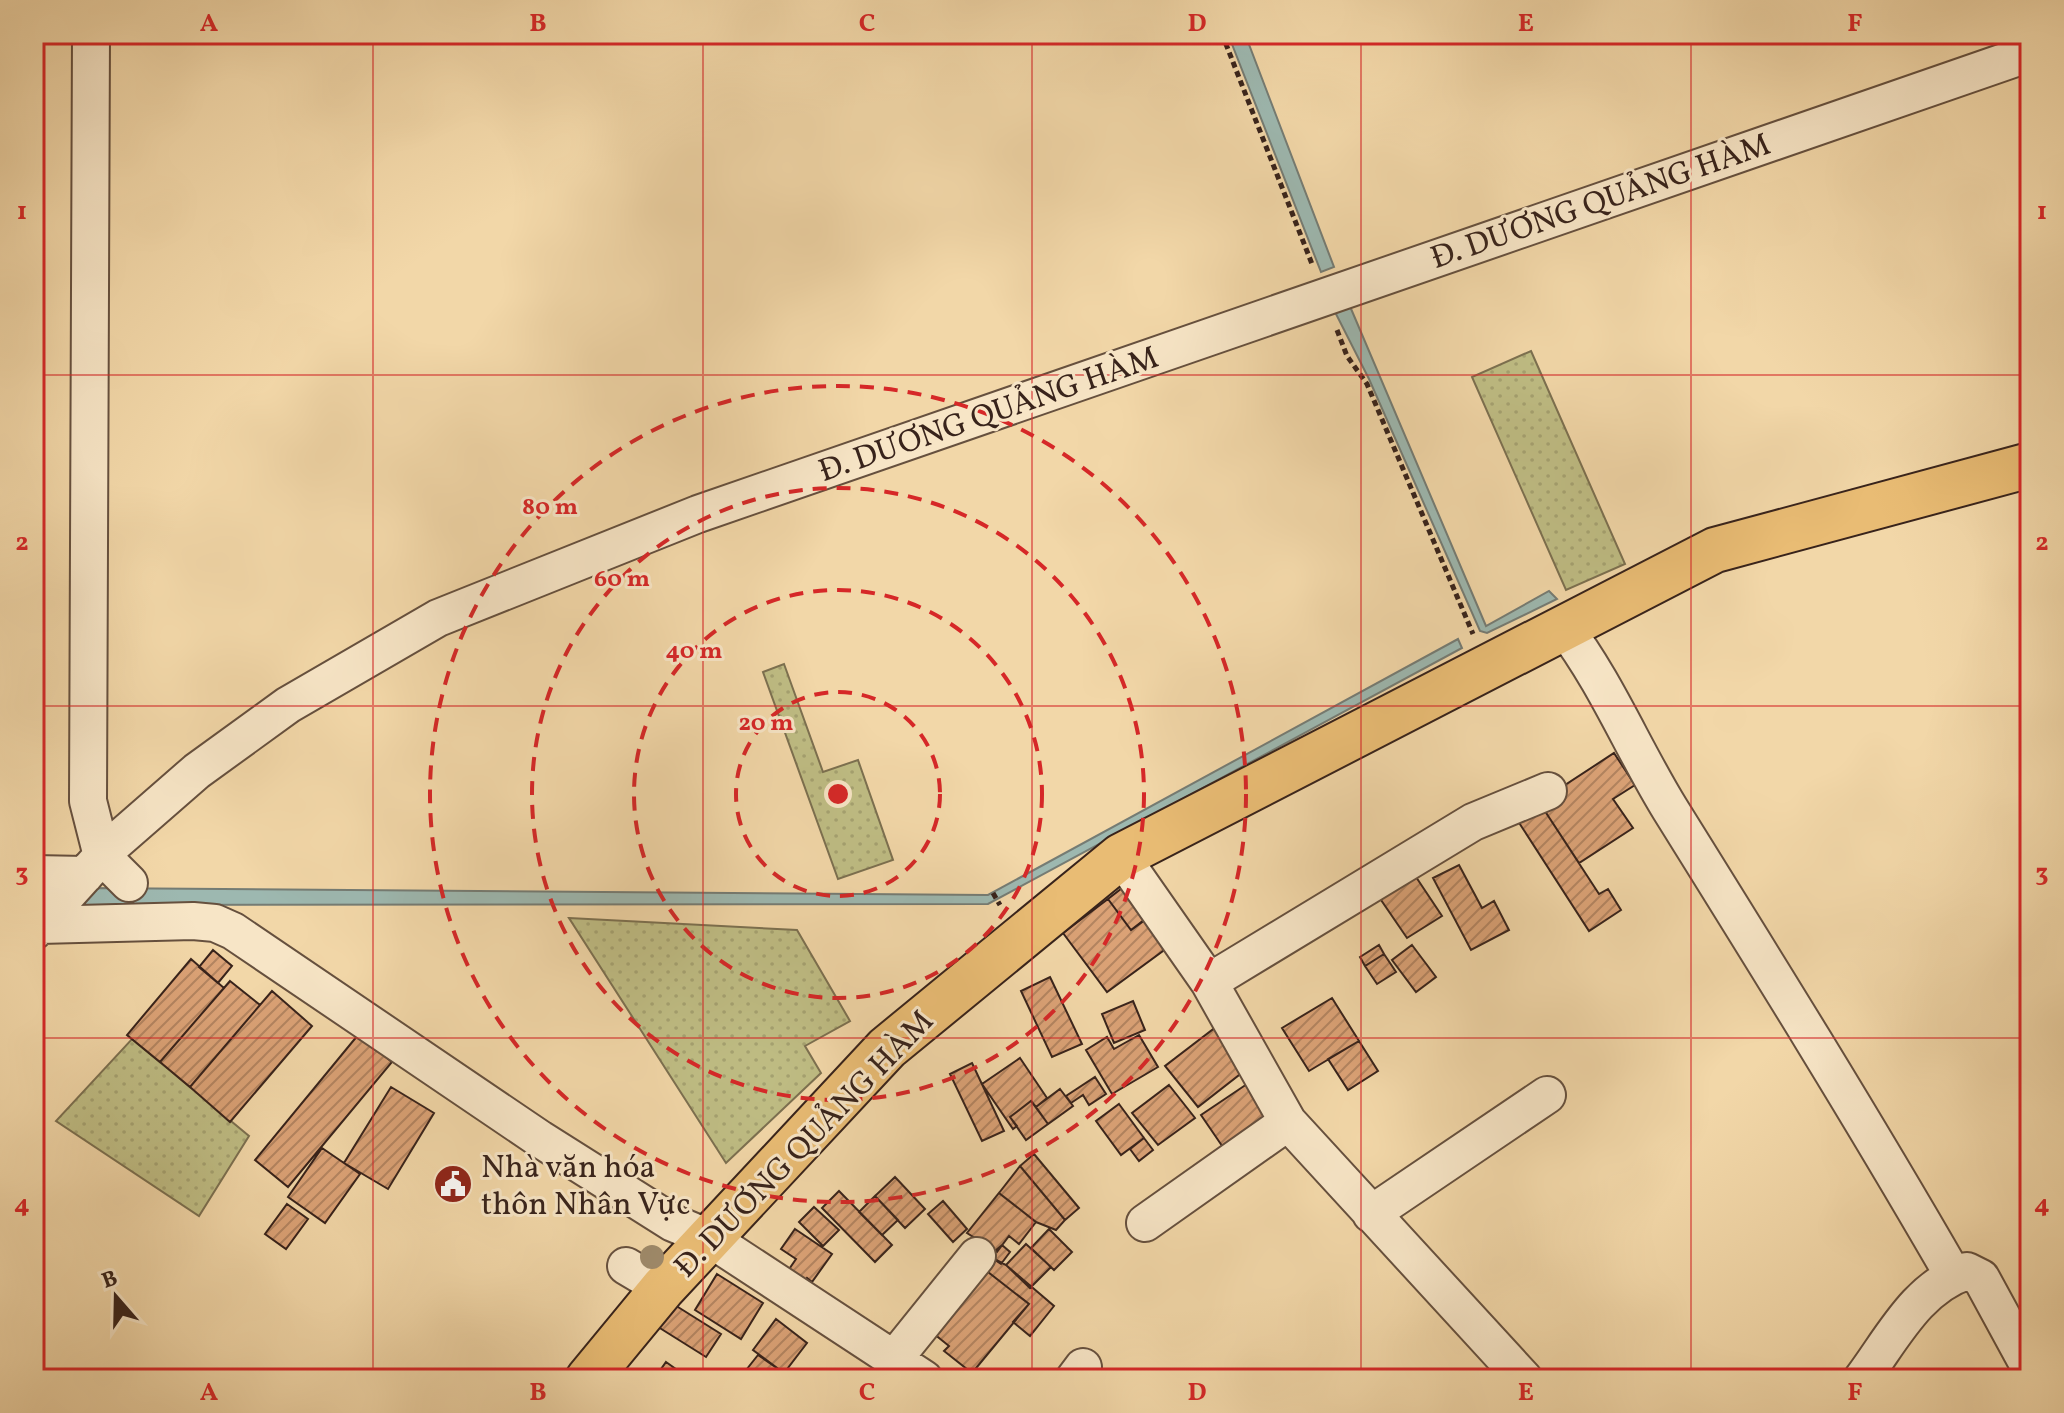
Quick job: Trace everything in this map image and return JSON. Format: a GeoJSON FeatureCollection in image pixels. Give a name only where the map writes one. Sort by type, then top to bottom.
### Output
{"type":"FeatureCollection","features":[{"type":"Feature","properties":{"kind":"main road","name":"Đ. DƯƠNG QUẢNG HÀM"},"geometry":{"type":"LineString","coordinates":[[588,1379],[644,1277],[709,1238],[887,1048],[1121,856],[1486,665],[1715,550],[2030,465]]}},
{"type":"Feature","properties":{"kind":"street"},"geometry":{"type":"LineString","coordinates":[[91,34],[86,759],[93,866]]}},
{"type":"Feature","properties":{"kind":"street","name":"Đ. DƯƠNG QUẢNG HÀM"},"geometry":{"type":"LineString","coordinates":[[37,928],[93,866],[197,771],[288,705],[438,618],[698,514],[2030,53]]}},
{"type":"Feature","properties":{"kind":"street"},"geometry":{"type":"LineString","coordinates":[[1563,626],[1585,654],[1649,774],[1848,1094],[1953,1275]]}},
{"type":"Feature","properties":{"kind":"street"},"geometry":{"type":"LineString","coordinates":[[1209,982],[1473,822],[1548,791]]}},
{"type":"Feature","properties":{"kind":"street"},"geometry":{"type":"LineString","coordinates":[[1121,856],[1209,982],[1288,1122],[1524,1379]]}},
{"type":"Feature","properties":{"kind":"street"},"geometry":{"type":"LineString","coordinates":[[34,874],[93,866],[129,883]]}},
{"type":"Feature","properties":{"kind":"street"},"geometry":{"type":"LineString","coordinates":[[37,928],[193,921],[215,923],[233,931],[540,1139],[673,1223],[709,1238],[725,1252],[924,1379]]}},
{"type":"Feature","properties":{"kind":"street"},"geometry":{"type":"LineString","coordinates":[[1371,1214],[1547,1095]]}},
{"type":"Feature","properties":{"kind":"street"},"geometry":{"type":"LineString","coordinates":[[1145,1223],[1288,1122]]}},
{"type":"Feature","properties":{"kind":"street"},"geometry":{"type":"LineString","coordinates":[[894,1359],[977,1256]]}},
{"type":"Feature","properties":{"kind":"street"},"geometry":{"type":"LineString","coordinates":[[1862,1379],[1925,1292],[1953,1275],[1967,1271],[1981,1278],[2030,1368]]}},
{"type":"Feature","properties":{"kind":"path"},"geometry":{"type":"LineString","coordinates":[[1222,34],[1347,356],[1367,384],[1486,665]]}},
{"type":"Feature","properties":{"kind":"path"},"geometry":{"type":"LineString","coordinates":[[993,893],[996,900]]}},
{"type":"Feature","properties":{"kind":"shaded area"},"geometry":{"type":"Polygon","coordinates":[[[1531,351],[1625,564],[1566,590],[1472,377],[1531,351]]]}},
{"type":"Feature","properties":{"kind":"shaded area"},"geometry":{"type":"Polygon","coordinates":[[[784,664],[823,772],[858,760],[893,860],[838,879],[763,672],[784,664]]]}},
{"type":"Feature","properties":{"kind":"shaded area"},"geometry":{"type":"Polygon","coordinates":[[[569,918],[797,930],[850,1021],[805,1046],[821,1073],[726,1163],[569,918]]]}},
{"type":"Feature","properties":{"kind":"shaded area"},"geometry":{"type":"Polygon","coordinates":[[[132,1039],[249,1136],[199,1216],[56,1121],[132,1039]]]}},
{"type":"Feature","properties":{"kind":"water"},"geometry":{"type":"Polygon","coordinates":[[[1228,34],[1245,34],[1334,267],[1321,272],[1228,34]]]}},
{"type":"Feature","properties":{"kind":"water"},"geometry":{"type":"Polygon","coordinates":[[[1349,304],[1486,626],[1549,591],[1557,599],[1487,633],[1480,631],[1369,379],[1334,310],[1349,304]]]}},
{"type":"Feature","properties":{"kind":"water"},"geometry":{"type":"Polygon","coordinates":[[[1458,639],[1462,648],[988,904],[84,905],[88,888],[988,895],[1458,639]]]}},
{"type":"Feature","properties":{"kind":"building"},"geometry":{"type":"Polygon","coordinates":[[[1614,753],[1635,785],[1613,799],[1633,828],[1579,863],[1539,802],[1614,753]]]}},
{"type":"Feature","properties":{"kind":"building"},"geometry":{"type":"Polygon","coordinates":[[[1539,802],[1599,894],[1608,889],[1621,910],[1589,931],[1516,818],[1539,802]]]}},
{"type":"Feature","properties":{"kind":"building"},"geometry":{"type":"Polygon","coordinates":[[[1459,865],[1482,908],[1494,901],[1509,930],[1471,950],[1433,878],[1459,865]]]}},
{"type":"Feature","properties":{"kind":"building"},"geometry":{"type":"Polygon","coordinates":[[[1414,874],[1442,916],[1407,938],[1379,897],[1414,874]]]}},
{"type":"Feature","properties":{"kind":"building"},"geometry":{"type":"Polygon","coordinates":[[[1126,885],[1149,916],[1131,930],[1108,899],[1126,885]]]}},
{"type":"Feature","properties":{"kind":"building"},"geometry":{"type":"Polygon","coordinates":[[[1108,899],[1131,930],[1145,920],[1167,948],[1107,992],[1063,933],[1108,899]]]}},
{"type":"Feature","properties":{"kind":"building"},"geometry":{"type":"Polygon","coordinates":[[[1379,945],[1384,954],[1365,966],[1360,957],[1379,945]]]}},
{"type":"Feature","properties":{"kind":"building"},"geometry":{"type":"Polygon","coordinates":[[[1412,945],[1436,977],[1416,992],[1392,960],[1412,945]]]}},
{"type":"Feature","properties":{"kind":"building"},"geometry":{"type":"Polygon","coordinates":[[[213,950],[232,966],[218,983],[199,967],[213,950]]]}},
{"type":"Feature","properties":{"kind":"building"},"geometry":{"type":"Polygon","coordinates":[[[1384,954],[1396,972],[1377,984],[1365,966],[1384,954]]]}},
{"type":"Feature","properties":{"kind":"building"},"geometry":{"type":"Polygon","coordinates":[[[191,959],[224,988],[160,1062],[127,1035],[191,959]]]}},
{"type":"Feature","properties":{"kind":"building"},"geometry":{"type":"Polygon","coordinates":[[[1050,977],[1082,1044],[1052,1057],[1021,991],[1050,977]]]}},
{"type":"Feature","properties":{"kind":"building"},"geometry":{"type":"Polygon","coordinates":[[[230,981],[260,1005],[190,1087],[160,1062],[230,981]]]}},
{"type":"Feature","properties":{"kind":"building"},"geometry":{"type":"Polygon","coordinates":[[[272,991],[312,1026],[230,1122],[190,1087],[272,991]]]}},
{"type":"Feature","properties":{"kind":"building"},"geometry":{"type":"Polygon","coordinates":[[[1332,998],[1359,1041],[1309,1071],[1282,1028],[1332,998]]]}},
{"type":"Feature","properties":{"kind":"building"},"geometry":{"type":"Polygon","coordinates":[[[1133,1001],[1145,1030],[1114,1043],[1102,1014],[1133,1001]]]}},
{"type":"Feature","properties":{"kind":"building"},"geometry":{"type":"Polygon","coordinates":[[[1216,1027],[1248,1068],[1198,1107],[1165,1066],[1216,1027]]]}},
{"type":"Feature","properties":{"kind":"building"},"geometry":{"type":"Polygon","coordinates":[[[358,1035],[392,1062],[288,1187],[255,1160],[358,1035]]]}},
{"type":"Feature","properties":{"kind":"building"},"geometry":{"type":"Polygon","coordinates":[[[1139,1035],[1158,1067],[1112,1094],[1086,1050],[1107,1037],[1114,1049],[1139,1035]]]}},
{"type":"Feature","properties":{"kind":"building"},"geometry":{"type":"Polygon","coordinates":[[[1359,1041],[1378,1071],[1348,1090],[1328,1059],[1359,1041]]]}},
{"type":"Feature","properties":{"kind":"building"},"geometry":{"type":"Polygon","coordinates":[[[1020,1058],[1047,1098],[1036,1107],[1031,1101],[1010,1117],[1017,1126],[1013,1129],[982,1084],[1020,1058]]]}},
{"type":"Feature","properties":{"kind":"building"},"geometry":{"type":"Polygon","coordinates":[[[972,1063],[1004,1131],[982,1141],[950,1074],[972,1063]]]}},
{"type":"Feature","properties":{"kind":"building"},"geometry":{"type":"Polygon","coordinates":[[[1095,1077],[1106,1094],[1089,1105],[1083,1095],[1071,1103],[1066,1096],[1095,1077]]]}},
{"type":"Feature","properties":{"kind":"building"},"geometry":{"type":"Polygon","coordinates":[[[1247,1084],[1269,1115],[1242,1132],[1251,1146],[1231,1159],[1201,1115],[1247,1084]]]}},
{"type":"Feature","properties":{"kind":"building"},"geometry":{"type":"Polygon","coordinates":[[[1169,1085],[1195,1118],[1158,1145],[1132,1113],[1169,1085]]]}},
{"type":"Feature","properties":{"kind":"building"},"geometry":{"type":"Polygon","coordinates":[[[391,1087],[434,1113],[388,1189],[344,1163],[391,1087]]]}},
{"type":"Feature","properties":{"kind":"building"},"geometry":{"type":"Polygon","coordinates":[[[1060,1089],[1073,1106],[1048,1124],[1036,1107],[1060,1089]]]}},
{"type":"Feature","properties":{"kind":"building"},"geometry":{"type":"Polygon","coordinates":[[[1031,1101],[1048,1124],[1026,1140],[1010,1117],[1031,1101]]]}},
{"type":"Feature","properties":{"kind":"building"},"geometry":{"type":"Polygon","coordinates":[[[1119,1104],[1144,1138],[1121,1155],[1096,1121],[1119,1104]]]}},
{"type":"Feature","properties":{"kind":"building"},"geometry":{"type":"Polygon","coordinates":[[[1144,1138],[1153,1150],[1139,1161],[1130,1149],[1144,1138]]]}},
{"type":"Feature","properties":{"kind":"building"},"geometry":{"type":"Polygon","coordinates":[[[322,1148],[360,1174],[325,1223],[288,1197],[322,1148]]]}},
{"type":"Feature","properties":{"kind":"building"},"geometry":{"type":"Polygon","coordinates":[[[1034,1154],[1079,1208],[1065,1220],[1020,1166],[1034,1154]]]}},
{"type":"Feature","properties":{"kind":"building"},"geometry":{"type":"Polygon","coordinates":[[[1020,1166],[1065,1220],[1056,1230],[1036,1222],[999,1193],[1020,1166]]]}},
{"type":"Feature","properties":{"kind":"building"},"geometry":{"type":"Polygon","coordinates":[[[895,1177],[925,1209],[905,1228],[875,1196],[895,1177]]]}},
{"type":"Feature","properties":{"kind":"building"},"geometry":{"type":"Polygon","coordinates":[[[839,1191],[892,1245],[875,1262],[822,1208],[839,1191]]]}},
{"type":"Feature","properties":{"kind":"building"},"geometry":{"type":"Polygon","coordinates":[[[999,1193],[1036,1222],[1019,1244],[1009,1236],[997,1252],[967,1233],[999,1193]]]}},
{"type":"Feature","properties":{"kind":"building"},"geometry":{"type":"Polygon","coordinates":[[[875,1196],[898,1220],[882,1235],[859,1212],[875,1196]]]}},
{"type":"Feature","properties":{"kind":"building"},"geometry":{"type":"Polygon","coordinates":[[[943,1201],[967,1229],[953,1242],[928,1214],[943,1201]]]}},
{"type":"Feature","properties":{"kind":"building"},"geometry":{"type":"Polygon","coordinates":[[[287,1204],[308,1219],[286,1249],[265,1234],[287,1204]]]}},
{"type":"Feature","properties":{"kind":"building"},"geometry":{"type":"Polygon","coordinates":[[[814,1207],[839,1230],[823,1246],[799,1222],[814,1207]]]}},
{"type":"Feature","properties":{"kind":"building"},"geometry":{"type":"Polygon","coordinates":[[[795,1229],[832,1254],[812,1282],[807,1278],[799,1289],[783,1278],[796,1259],[781,1249],[795,1229]]]}},
{"type":"Feature","properties":{"kind":"building"},"geometry":{"type":"Polygon","coordinates":[[[1049,1229],[1072,1252],[1054,1270],[1031,1248],[1049,1229]]]}},
{"type":"Feature","properties":{"kind":"building"},"geometry":{"type":"Polygon","coordinates":[[[1026,1244],[1051,1267],[1030,1288],[1006,1265],[1026,1244]]]}},
{"type":"Feature","properties":{"kind":"building"},"geometry":{"type":"Polygon","coordinates":[[[1002,1245],[1010,1252],[1001,1264],[989,1256],[1002,1245]]]}},
{"type":"Feature","properties":{"kind":"building"},"geometry":{"type":"Polygon","coordinates":[[[989,1256],[1006,1265],[1054,1306],[1030,1336],[1013,1322],[1029,1304],[979,1265],[989,1256]]]}},
{"type":"Feature","properties":{"kind":"building"},"geometry":{"type":"Polygon","coordinates":[[[979,1265],[1029,1304],[972,1373],[944,1351],[949,1346],[928,1329],[979,1265]]]}},
{"type":"Feature","properties":{"kind":"building"},"geometry":{"type":"Polygon","coordinates":[[[717,1274],[763,1303],[741,1339],[695,1310],[717,1274]]]}},
{"type":"Feature","properties":{"kind":"building"},"geometry":{"type":"Polygon","coordinates":[[[670,1302],[721,1334],[706,1357],[655,1325],[670,1302]]]}},
{"type":"Feature","properties":{"kind":"building"},"geometry":{"type":"Polygon","coordinates":[[[776,1319],[807,1343],[784,1373],[753,1350],[776,1319]]]}},
{"type":"Feature","properties":{"kind":"building"},"geometry":{"type":"Polygon","coordinates":[[[758,1355],[784,1373],[792,1379],[739,1379],[758,1355]]]}},
{"type":"Feature","properties":{"kind":"building"},"geometry":{"type":"Polygon","coordinates":[[[666,1362],[690,1379],[654,1379],[666,1362]]]}},
{"type":"Feature","properties":{"kind":"place","name":"Nhà văn hóa thôn Nhân Vực"},"geometry":{"type":"Point","coordinates":[453,1184]}}]}
